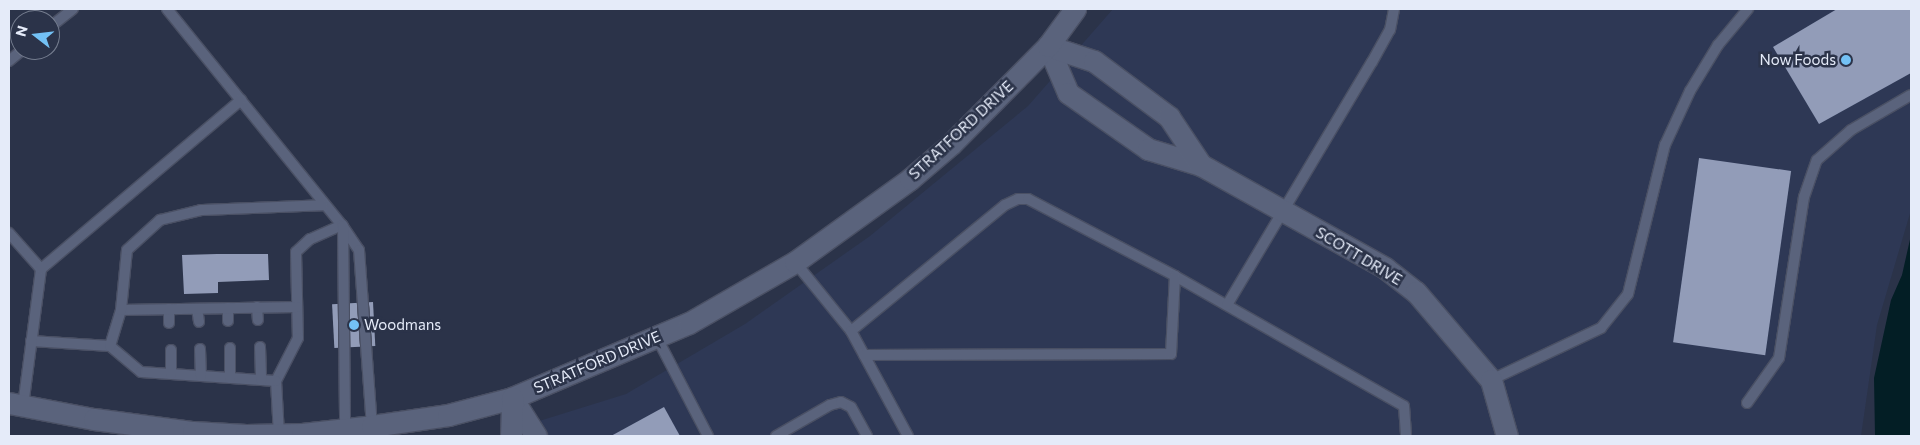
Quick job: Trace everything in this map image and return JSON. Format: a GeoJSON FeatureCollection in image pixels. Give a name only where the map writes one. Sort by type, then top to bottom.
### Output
{"type":"FeatureCollection","features":[{"type":"Feature","properties":{"kind":"street","name":"STRATFORD DRIVE"},"geometry":{"type":"LineString","coordinates":[[16,404],[127,429],[279,434],[338,432],[448,414],[512,398],[657,338],[795,262],[910,179],[944,150],[1048,46],[1075,9]]}},
{"type":"Feature","properties":{"kind":"street","name":"SCOTT DRIVE"},"geometry":{"type":"LineString","coordinates":[[1048,46],[1068,93],[1148,149],[1201,165],[1385,268],[1416,292],[1491,380],[1507,436]]}},
{"type":"Feature","properties":{"kind":"street","name":"SCOTT DRIVE"},"geometry":{"type":"LineString","coordinates":[[1048,46],[1094,61],[1169,117],[1201,165]]}},
{"type":"Feature","properties":{"kind":"street"},"geometry":{"type":"LineString","coordinates":[[511,436],[512,398]]}},
{"type":"Feature","properties":{"kind":"street"},"geometry":{"type":"LineString","coordinates":[[512,398],[536,436]]}},
{"type":"Feature","properties":{"kind":"lane"},"geometry":{"type":"LineString","coordinates":[[60,19],[73,9]]}},
{"type":"Feature","properties":{"kind":"lane"},"geometry":{"type":"LineString","coordinates":[[167,9],[360,250],[372,426]]}},
{"type":"Feature","properties":{"kind":"lane"},"geometry":{"type":"LineString","coordinates":[[1227,305],[1372,62],[1390,30],[1394,9]]}},
{"type":"Feature","properties":{"kind":"lane"},"geometry":{"type":"LineString","coordinates":[[1491,380],[1601,328],[1628,294],[1665,145],[1690,91],[1718,45],[1748,9]]}},
{"type":"Feature","properties":{"kind":"lane"},"geometry":{"type":"LineString","coordinates":[[1747,403],[1779,358],[1804,197],[1816,160],[1851,130],[1911,94]]}},
{"type":"Feature","properties":{"kind":"lane"},"geometry":{"type":"LineString","coordinates":[[16,404],[31,341],[40,269],[241,100]]}},
{"type":"Feature","properties":{"kind":"lane"},"geometry":{"type":"LineString","coordinates":[[851,331],[1005,205],[1018,199],[1038,201],[1227,305],[1404,406],[1406,436]]}},
{"type":"Feature","properties":{"kind":"lane"},"geometry":{"type":"LineString","coordinates":[[110,346],[120,310],[127,250],[160,220],[201,210],[323,205]]}},
{"type":"Feature","properties":{"kind":"lane"},"geometry":{"type":"LineString","coordinates":[[279,434],[276,381],[298,338],[296,252],[310,239],[342,226]]}},
{"type":"Feature","properties":{"kind":"lane"},"geometry":{"type":"LineString","coordinates":[[338,432],[342,226]]}},
{"type":"Feature","properties":{"kind":"lane"},"geometry":{"type":"LineString","coordinates":[[9,233],[40,269]]}},
{"type":"Feature","properties":{"kind":"lane"},"geometry":{"type":"LineString","coordinates":[[795,262],[851,331],[908,436]]}},
{"type":"Feature","properties":{"kind":"lane"},"geometry":{"type":"LineString","coordinates":[[864,355],[1171,354],[1175,276]]}},
{"type":"Feature","properties":{"kind":"lane"},"geometry":{"type":"LineString","coordinates":[[258,307],[258,320]]}},
{"type":"Feature","properties":{"kind":"lane"},"geometry":{"type":"LineString","coordinates":[[120,310],[296,307]]}},
{"type":"Feature","properties":{"kind":"lane"},"geometry":{"type":"LineString","coordinates":[[197,308],[200,322]]}},
{"type":"Feature","properties":{"kind":"lane"},"geometry":{"type":"LineString","coordinates":[[228,308],[228,321]]}},
{"type":"Feature","properties":{"kind":"lane"},"geometry":{"type":"LineString","coordinates":[[169,309],[169,323]]}},
{"type":"Feature","properties":{"kind":"lane"},"geometry":{"type":"LineString","coordinates":[[657,338],[708,436]]}},
{"type":"Feature","properties":{"kind":"lane"},"geometry":{"type":"LineString","coordinates":[[31,341],[110,346],[141,372],[276,381]]}},
{"type":"Feature","properties":{"kind":"lane"},"geometry":{"type":"LineString","coordinates":[[260,346],[261,380]]}},
{"type":"Feature","properties":{"kind":"lane"},"geometry":{"type":"LineString","coordinates":[[230,348],[230,378]]}},
{"type":"Feature","properties":{"kind":"lane"},"geometry":{"type":"LineString","coordinates":[[200,349],[201,376]]}},
{"type":"Feature","properties":{"kind":"lane"},"geometry":{"type":"LineString","coordinates":[[171,350],[171,374]]}},
{"type":"Feature","properties":{"kind":"lane"},"geometry":{"type":"LineString","coordinates":[[776,436],[830,405],[841,402],[851,407],[860,418],[867,436]]}},
{"type":"Feature","properties":{"kind":"shaded area"},"geometry":{"type":"Polygon","coordinates":[[[1113,9],[1911,9],[1911,210],[1877,325],[1861,436],[539,436],[536,422],[626,394],[745,324],[870,236],[1028,106],[1113,9]]]}},
{"type":"Feature","properties":{"kind":"shaded area"},"geometry":{"type":"Polygon","coordinates":[[[1911,235],[1911,436],[1875,436],[1874,378],[1891,300],[1902,275],[1911,235]]]}},
{"type":"Feature","properties":{"kind":"building","name":"Now Foods"},"geometry":{"type":"Polygon","coordinates":[[[1837,9],[1911,9],[1911,73],[1819,124],[1773,47],[1837,9]]]}},
{"type":"Feature","properties":{"kind":"building"},"geometry":{"type":"Polygon","coordinates":[[[1699,158],[1791,171],[1765,355],[1673,342],[1699,158]]]}},
{"type":"Feature","properties":{"kind":"building"},"geometry":{"type":"Polygon","coordinates":[[[268,254],[269,280],[218,282],[218,293],[184,294],[182,255],[268,254]]]}},
{"type":"Feature","properties":{"kind":"building","name":"Woodmans"},"geometry":{"type":"Polygon","coordinates":[[[373,302],[375,346],[334,348],[332,304],[373,302]]]}},
{"type":"Feature","properties":{"kind":"building"},"geometry":{"type":"Polygon","coordinates":[[[664,407],[680,436],[611,436],[664,407]]]}},
{"type":"Feature","properties":{"kind":"place","name":"Now Foods"},"geometry":{"type":"Point","coordinates":[1846,60]}},
{"type":"Feature","properties":{"kind":"place","name":"Woodmans"},"geometry":{"type":"Point","coordinates":[354,325]}}]}
